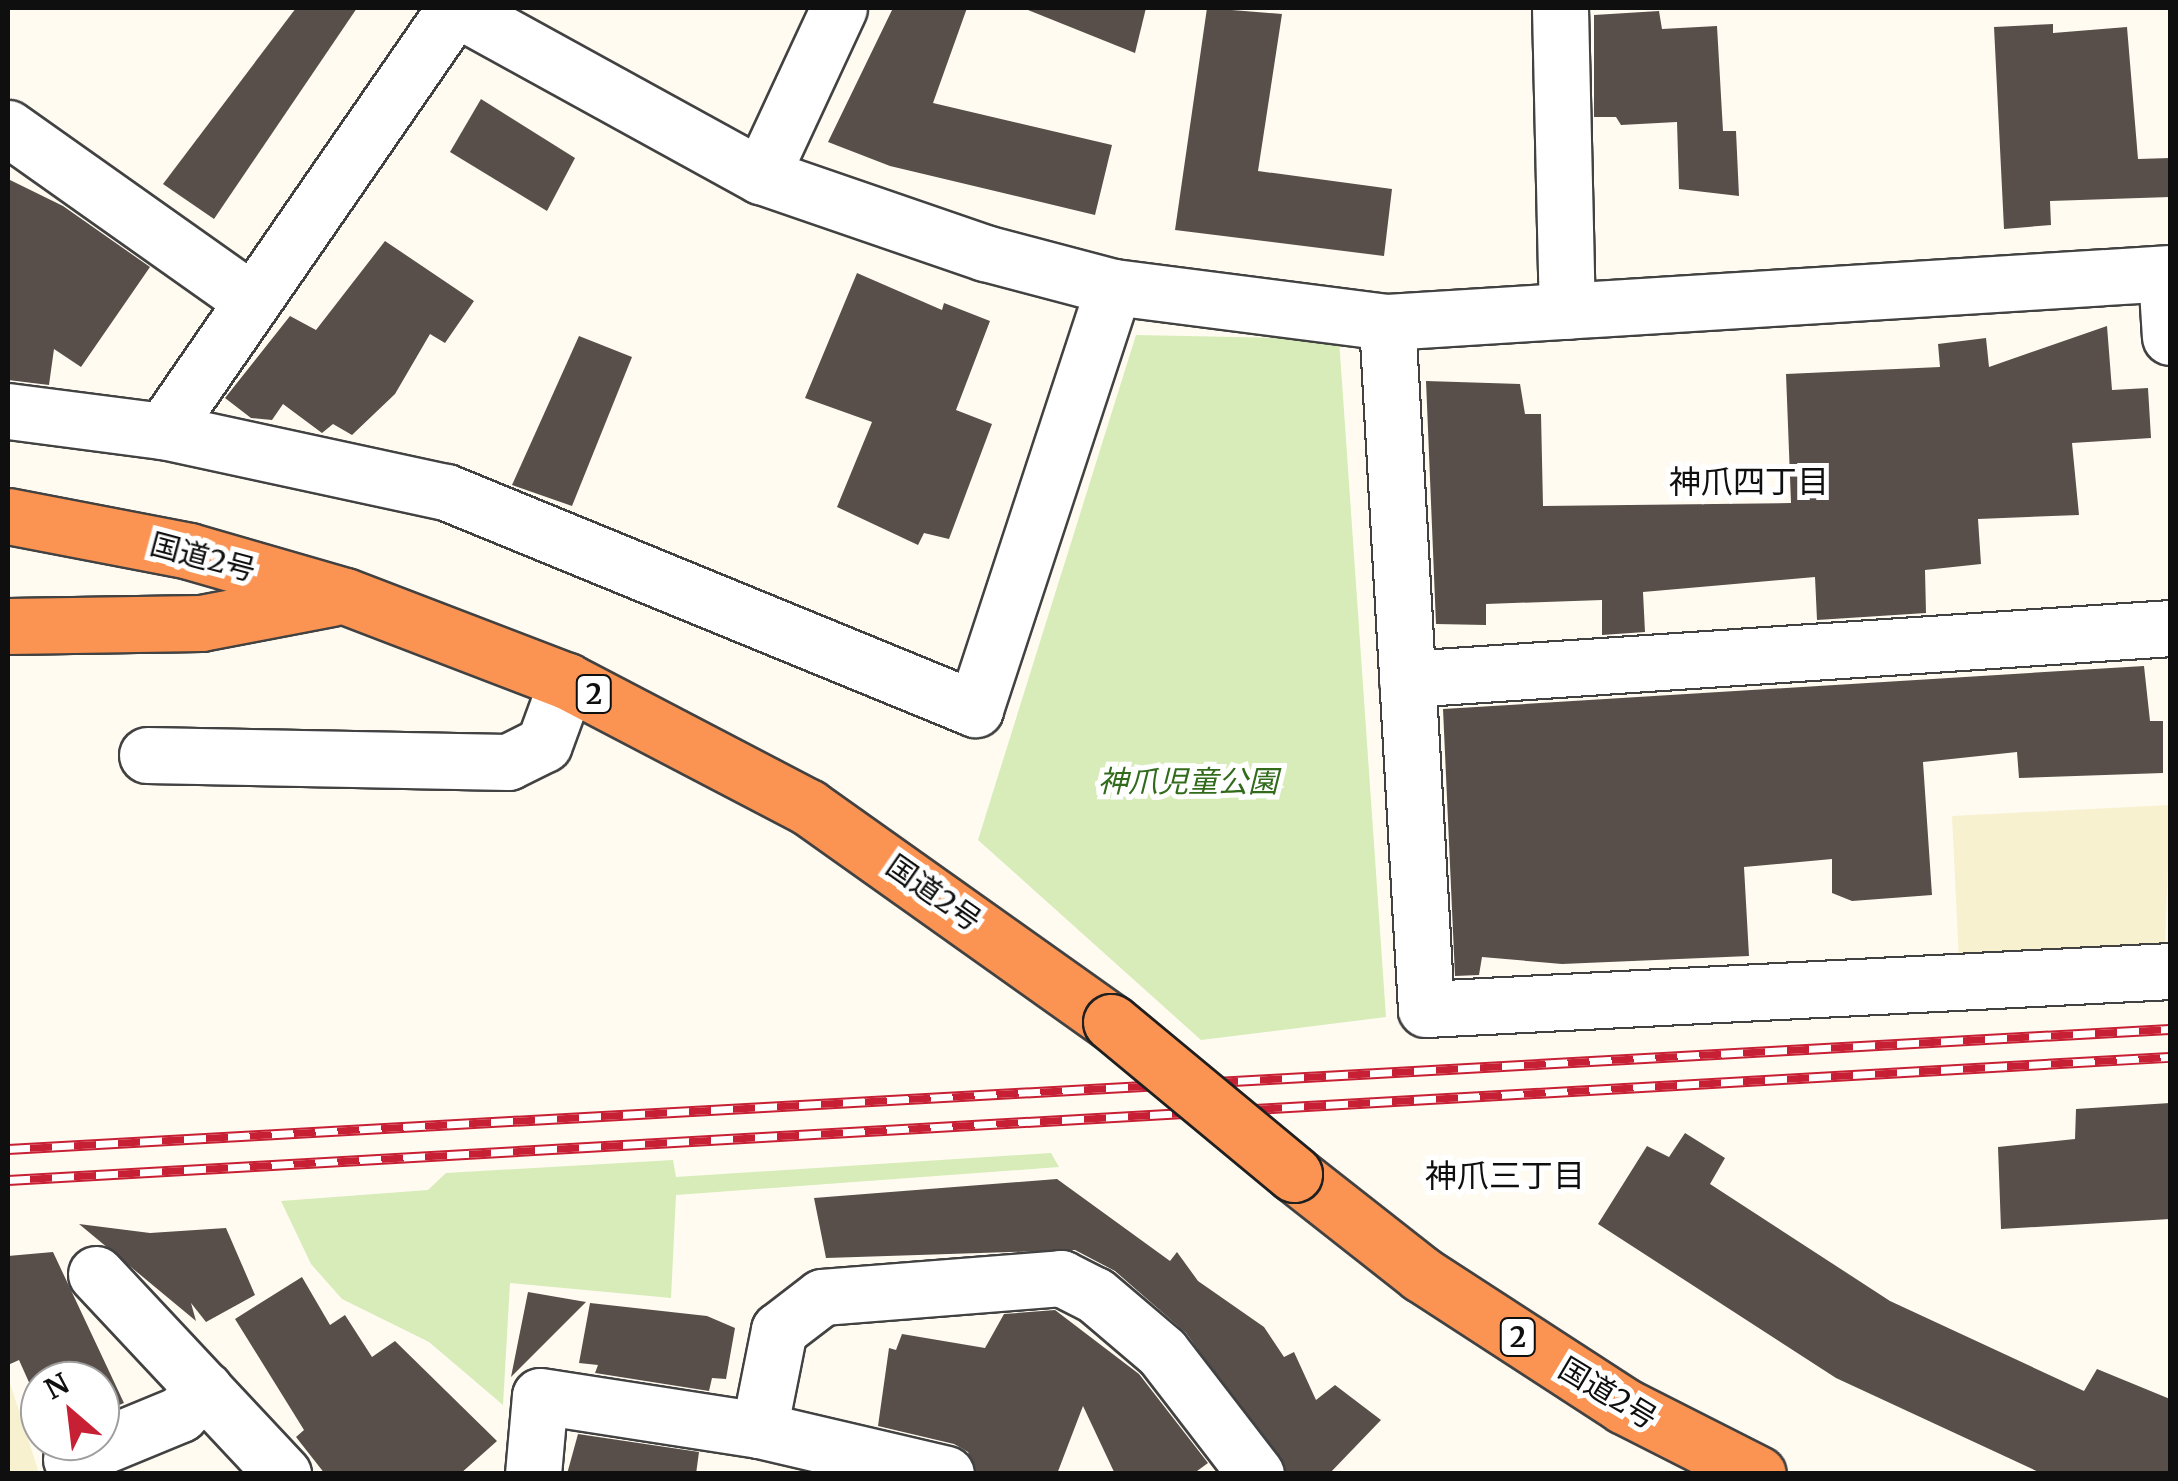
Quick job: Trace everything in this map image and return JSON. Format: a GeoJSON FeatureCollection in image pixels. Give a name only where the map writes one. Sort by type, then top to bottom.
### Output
{"type":"FeatureCollection","features":[{"type":"Feature","properties":{"kind":"highway","name":"国道2号"},"geometry":{"type":"LineString","coordinates":[[8,516],[189,551],[345,596],[567,681],[808,806],[1111,1022],[1421,1274],[1624,1406],[1758,1474]]}},
{"type":"Feature","properties":{"kind":"highway"},"geometry":{"type":"LineString","coordinates":[[8,626],[201,623],[345,596]]}},
{"type":"Feature","properties":{"kind":"street"},"geometry":{"type":"LineString","coordinates":[[163,430],[455,8],[761,176],[985,254],[1114,287],[1387,322],[2168,274],[2170,337]]}},
{"type":"Feature","properties":{"kind":"street"},"geometry":{"type":"LineString","coordinates":[[761,176],[840,8]]}},
{"type":"Feature","properties":{"kind":"street"},"geometry":{"type":"LineString","coordinates":[[1560,8],[1567,311]]}},
{"type":"Feature","properties":{"kind":"street"},"geometry":{"type":"LineString","coordinates":[[8,128],[252,300]]}},
{"type":"Feature","properties":{"kind":"street"},"geometry":{"type":"LineString","coordinates":[[8,411],[163,430],[446,492],[976,709],[1114,287]]}},
{"type":"Feature","properties":{"kind":"street"},"geometry":{"type":"LineString","coordinates":[[1387,322],[1426,1009],[2170,971]]}},
{"type":"Feature","properties":{"kind":"street"},"geometry":{"type":"LineString","coordinates":[[1407,680],[2170,628]]}},
{"type":"Feature","properties":{"kind":"street"},"geometry":{"type":"LineString","coordinates":[[147,755],[508,762],[544,744],[567,681]]}},
{"type":"Feature","properties":{"kind":"street"},"geometry":{"type":"LineString","coordinates":[[96,1274],[283,1474]]}},
{"type":"Feature","properties":{"kind":"street"},"geometry":{"type":"LineString","coordinates":[[759,1430],[779,1330],[822,1298],[1061,1278],[1095,1294],[1162,1352],[1256,1474]]}},
{"type":"Feature","properties":{"kind":"street"},"geometry":{"type":"LineString","coordinates":[[120,1439],[180,1414],[204,1389]]}},
{"type":"Feature","properties":{"kind":"street"},"geometry":{"type":"LineString","coordinates":[[533,1474],[540,1396],[759,1430],[946,1474]]}},
{"type":"Feature","properties":{"kind":"shaded area"},"geometry":{"type":"Polygon","coordinates":[[[2170,805],[2165,949],[1959,962],[1952,816],[2170,805]]]}},
{"type":"Feature","properties":{"kind":"shaded area"},"geometry":{"type":"Polygon","coordinates":[[[8,1377],[20,1414],[20,1461],[35,1461],[39,1473],[8,1473],[8,1377]]]}},
{"type":"Feature","properties":{"kind":"green space","name":"神爪児童公園"},"geometry":{"type":"Polygon","coordinates":[[[1136,335],[1339,339],[1386,1017],[1201,1040],[978,840],[1136,335]]]}},
{"type":"Feature","properties":{"kind":"green space"},"geometry":{"type":"Polygon","coordinates":[[[1051,1153],[1059,1167],[676,1195],[671,1298],[510,1283],[503,1405],[429,1342],[342,1299],[311,1264],[281,1201],[428,1190],[446,1173],[673,1160],[676,1177],[1051,1153]]]}},
{"type":"Feature","properties":{"kind":"building"},"geometry":{"type":"Polygon","coordinates":[[[296,8],[357,8],[214,219],[163,184],[296,8]]]}},
{"type":"Feature","properties":{"kind":"building"},"geometry":{"type":"Polygon","coordinates":[[[893,8],[967,8],[933,103],[1112,145],[1095,215],[890,166],[828,142],[893,8]]]}},
{"type":"Feature","properties":{"kind":"building"},"geometry":{"type":"Polygon","coordinates":[[[1023,8],[1146,8],[1135,53],[1023,8]]]}},
{"type":"Feature","properties":{"kind":"building"},"geometry":{"type":"Polygon","coordinates":[[[1207,8],[1282,14],[1258,171],[1392,189],[1384,256],[1175,230],[1207,8]]]}},
{"type":"Feature","properties":{"kind":"building"},"geometry":{"type":"Polygon","coordinates":[[[1659,11],[1662,29],[1717,26],[1723,131],[1736,131],[1739,196],[1679,189],[1677,122],[1621,125],[1616,117],[1594,117],[1594,15],[1659,11]]]}},
{"type":"Feature","properties":{"kind":"building"},"geometry":{"type":"Polygon","coordinates":[[[2053,24],[2053,33],[2127,27],[2138,159],[2170,158],[2170,197],[2050,201],[2051,225],[2004,229],[1994,27],[2053,24]]]}},
{"type":"Feature","properties":{"kind":"building"},"geometry":{"type":"Polygon","coordinates":[[[481,99],[575,158],[547,211],[450,152],[481,99]]]}},
{"type":"Feature","properties":{"kind":"building"},"geometry":{"type":"Polygon","coordinates":[[[8,179],[63,206],[150,267],[81,367],[54,349],[49,385],[8,380],[8,179]]]}},
{"type":"Feature","properties":{"kind":"building"},"geometry":{"type":"Polygon","coordinates":[[[385,241],[474,301],[445,343],[430,334],[395,394],[352,435],[333,424],[322,433],[283,404],[272,420],[251,418],[225,398],[290,316],[316,330],[385,241]]]}},
{"type":"Feature","properties":{"kind":"building"},"geometry":{"type":"Polygon","coordinates":[[[857,273],[942,310],[944,303],[990,321],[956,410],[992,424],[949,539],[924,533],[918,545],[837,507],[872,422],[805,398],[857,273]]]}},
{"type":"Feature","properties":{"kind":"building"},"geometry":{"type":"Polygon","coordinates":[[[2107,326],[2112,390],[2148,388],[2151,438],[2072,443],[2079,515],[1978,519],[1981,564],[1925,570],[1926,613],[1817,620],[1815,577],[1643,592],[1645,632],[1602,635],[1602,600],[1486,604],[1486,625],[1436,624],[1426,381],[1520,384],[1525,414],[1541,414],[1543,506],[1791,503],[1786,374],[1940,367],[1938,344],[1986,338],[1989,367],[2107,326]]]}},
{"type":"Feature","properties":{"kind":"building"},"geometry":{"type":"Polygon","coordinates":[[[579,336],[632,357],[572,506],[512,485],[579,336]]]}},
{"type":"Feature","properties":{"kind":"building"},"geometry":{"type":"Polygon","coordinates":[[[2144,666],[2150,721],[2163,721],[2163,773],[2019,778],[2017,752],[1923,762],[1932,895],[1852,901],[1832,893],[1832,859],[1744,867],[1749,956],[1562,964],[1482,957],[1479,975],[1455,976],[1443,709],[2144,666]]]}},
{"type":"Feature","properties":{"kind":"building"},"geometry":{"type":"Polygon","coordinates":[[[2170,1103],[2170,1219],[2001,1229],[1998,1147],[2075,1139],[2076,1109],[2170,1103]]]}},
{"type":"Feature","properties":{"kind":"building"},"geometry":{"type":"Polygon","coordinates":[[[1685,1133],[1725,1158],[1710,1184],[1890,1301],[2084,1391],[2097,1369],[2170,1399],[2170,1474],[2043,1474],[1836,1378],[1598,1224],[1647,1146],[1669,1157],[1685,1133]]]}},
{"type":"Feature","properties":{"kind":"building"},"geometry":{"type":"Polygon","coordinates":[[[1057,1179],[1170,1261],[1177,1252],[1198,1281],[1264,1327],[1284,1357],[1294,1352],[1316,1400],[1335,1385],[1381,1420],[1329,1474],[1287,1474],[1186,1333],[1115,1271],[1075,1250],[826,1258],[814,1198],[1057,1179]]]}},
{"type":"Feature","properties":{"kind":"building"},"geometry":{"type":"Polygon","coordinates":[[[79,1224],[150,1233],[226,1228],[255,1295],[206,1322],[191,1303],[196,1321],[79,1224]]]}},
{"type":"Feature","properties":{"kind":"building"},"geometry":{"type":"Polygon","coordinates":[[[53,1252],[104,1361],[19,1360],[8,1365],[8,1256],[53,1252]]]}},
{"type":"Feature","properties":{"kind":"building"},"geometry":{"type":"Polygon","coordinates":[[[302,1277],[330,1325],[345,1315],[372,1357],[395,1341],[497,1441],[460,1474],[325,1474],[296,1437],[304,1430],[235,1319],[302,1277]]]}},
{"type":"Feature","properties":{"kind":"building"},"geometry":{"type":"Polygon","coordinates":[[[528,1292],[586,1302],[511,1377],[528,1292]]]}},
{"type":"Feature","properties":{"kind":"building"},"geometry":{"type":"Polygon","coordinates":[[[590,1303],[707,1316],[735,1328],[726,1379],[712,1378],[709,1391],[595,1373],[598,1365],[579,1363],[590,1303]]]}},
{"type":"Feature","properties":{"kind":"building"},"geometry":{"type":"Polygon","coordinates":[[[1055,1310],[1139,1374],[1208,1463],[1193,1474],[1115,1474],[1083,1406],[1057,1474],[976,1474],[968,1452],[954,1444],[878,1426],[889,1348],[896,1350],[902,1334],[985,1348],[1004,1314],[1055,1310]]]}},
{"type":"Feature","properties":{"kind":"building"},"geometry":{"type":"Polygon","coordinates":[[[578,1434],[699,1452],[696,1474],[567,1474],[578,1434]]]}},
{"type":"Feature","properties":{"kind":"railway"},"geometry":{"type":"LineString","coordinates":[[8,1149],[2170,1029]]}},
{"type":"Feature","properties":{"kind":"railway"},"geometry":{"type":"LineString","coordinates":[[8,1180],[2170,1057]]}},
{"type":"Feature","properties":{"kind":"district","name":"神爪四丁目"},"geometry":{"type":"Point","coordinates":[1749,482]}},
{"type":"Feature","properties":{"kind":"district","name":"神爪三丁目"},"geometry":{"type":"Point","coordinates":[1505,1176]}}]}
